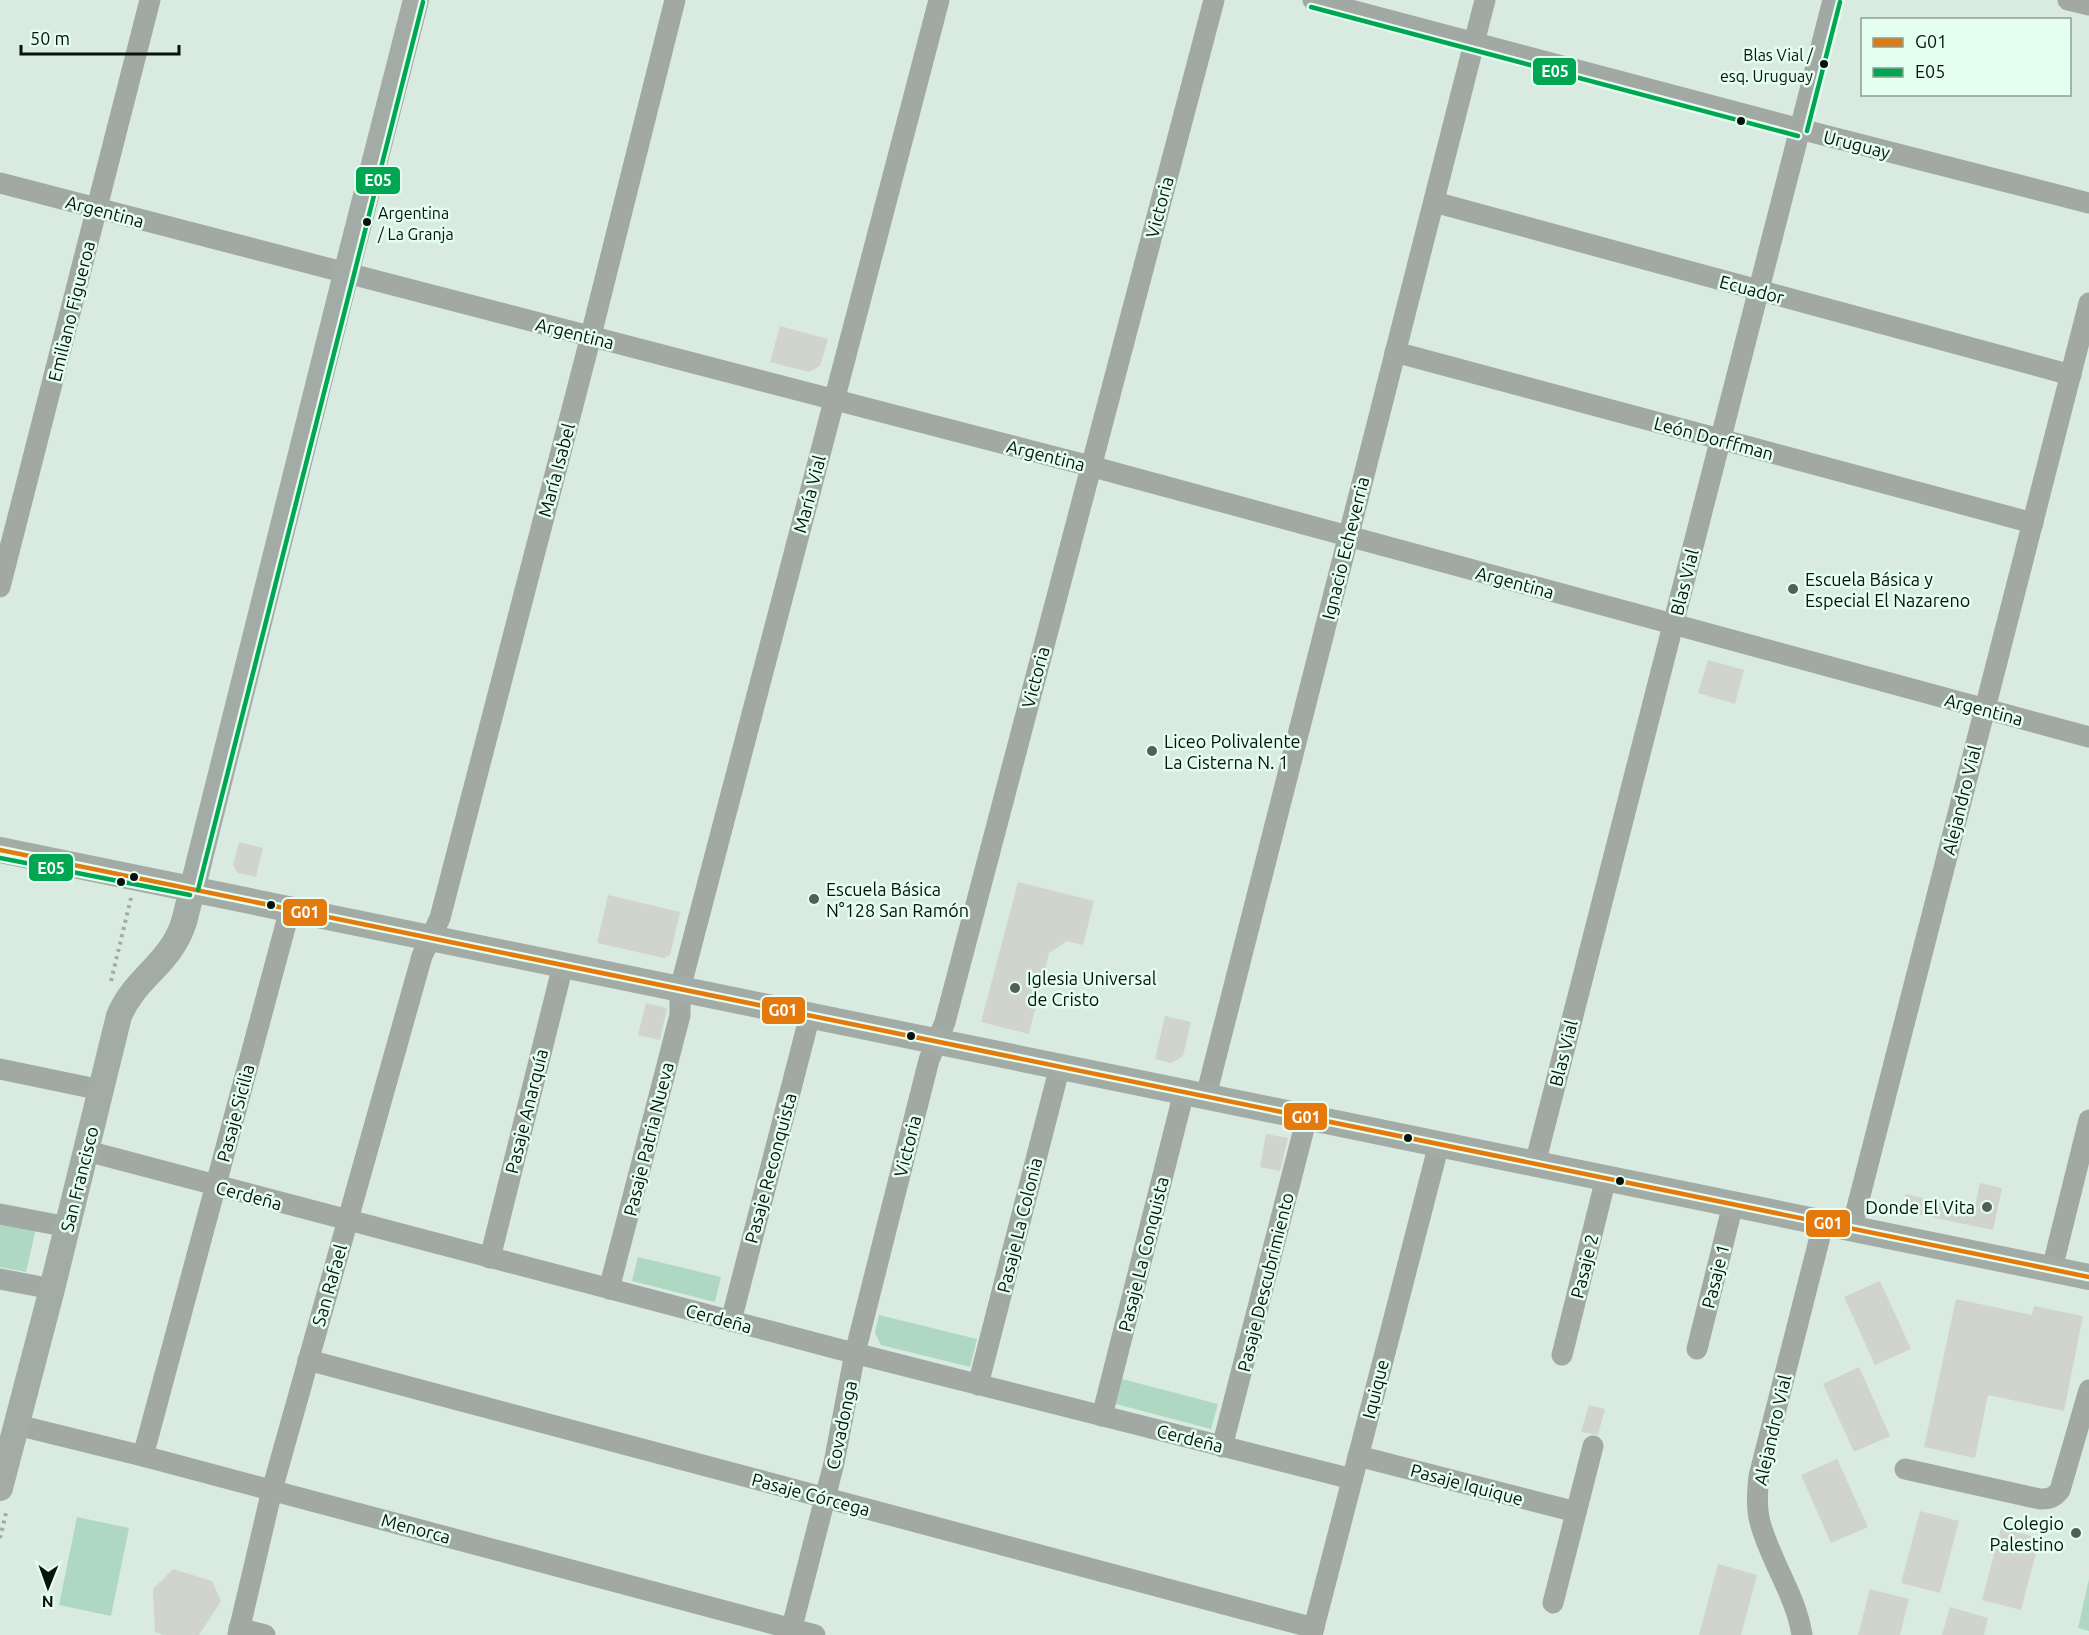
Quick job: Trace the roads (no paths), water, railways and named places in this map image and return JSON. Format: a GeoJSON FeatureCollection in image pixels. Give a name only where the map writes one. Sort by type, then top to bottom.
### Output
{"type":"FeatureCollection","features":[{"type":"Feature","properties":{"kind":"main road","name":"San Francisco"},"geometry":{"type":"LineString","coordinates":[[0,1488],[68,1227],[117,1022],[130,994],[164,959],[176,942],[184,922],[416,0]]}},
{"type":"Feature","properties":{"kind":"main road"},"geometry":{"type":"LineString","coordinates":[[0,850],[2089,1277]]}},
{"type":"Feature","properties":{"kind":"street","name":"Emiliano Figueroa"},"geometry":{"type":"LineString","coordinates":[[0,587],[150,0]]}},
{"type":"Feature","properties":{"kind":"street","name":"María Isabel"},"geometry":{"type":"LineString","coordinates":[[430,938],[440,918],[675,0]]}},
{"type":"Feature","properties":{"kind":"street","name":"María Vial"},"geometry":{"type":"LineString","coordinates":[[680,988],[939,0]]}},
{"type":"Feature","properties":{"kind":"street","name":"Victoria"},"geometry":{"type":"LineString","coordinates":[[855,1353],[929,1060],[945,1022],[1214,0]]}},
{"type":"Feature","properties":{"kind":"street","name":"Uruguay"},"geometry":{"type":"LineString","coordinates":[[1312,0],[2089,203]]}},
{"type":"Feature","properties":{"kind":"street","name":"Ignacio Echeverria"},"geometry":{"type":"LineString","coordinates":[[1195,1094],[1348,536],[1485,0]]}},
{"type":"Feature","properties":{"kind":"street","name":"Blas Vial"},"geometry":{"type":"LineString","coordinates":[[1535,1164],[1833,0]]}},
{"type":"Feature","properties":{"kind":"street"},"geometry":{"type":"LineString","coordinates":[[2068,0],[2089,5]]}},
{"type":"Feature","properties":{"kind":"street","name":"Argentina"},"geometry":{"type":"LineString","coordinates":[[0,183],[1090,466],[2089,737]]}},
{"type":"Feature","properties":{"kind":"street","name":"Ecuador"},"geometry":{"type":"LineString","coordinates":[[1434,202],[2071,375]]}},
{"type":"Feature","properties":{"kind":"street","name":"Alejandro Vial"},"geometry":{"type":"LineString","coordinates":[[1852,1227],[2089,303]]}},
{"type":"Feature","properties":{"kind":"street","name":"León Dorffman"},"geometry":{"type":"LineString","coordinates":[[1395,352],[2033,523]]}},
{"type":"Feature","properties":{"kind":"street","name":"Pasaje Sicilia"},"geometry":{"type":"LineString","coordinates":[[143,1455],[290,909]]}},
{"type":"Feature","properties":{"kind":"street","name":"San Rafael"},"geometry":{"type":"LineString","coordinates":[[239,1632],[272,1490],[422,956],[430,938]]}},
{"type":"Feature","properties":{"kind":"street","name":"Pasaje Anarquía"},"geometry":{"type":"LineString","coordinates":[[490,1258],[563,964]]}},
{"type":"Feature","properties":{"kind":"street","name":"Pasaje Patria Nueva"},"geometry":{"type":"LineString","coordinates":[[609,1289],[680,1015],[680,988]]}},
{"type":"Feature","properties":{"kind":"street","name":"Pasaje Reconquista"},"geometry":{"type":"LineString","coordinates":[[731,1321],[810,1015]]}},
{"type":"Feature","properties":{"kind":"street","name":"Pasaje La Colonia"},"geometry":{"type":"LineString","coordinates":[[978,1385],[1060,1066]]}},
{"type":"Feature","properties":{"kind":"street"},"geometry":{"type":"LineString","coordinates":[[0,1069],[101,1090]]}},
{"type":"Feature","properties":{"kind":"street","name":"Pasaje La Conquista"},"geometry":{"type":"LineString","coordinates":[[1102,1416],[1195,1094]]}},
{"type":"Feature","properties":{"kind":"street","name":"Pasaje Descubrimiento"},"geometry":{"type":"LineString","coordinates":[[1222,1446],[1307,1117]]}},
{"type":"Feature","properties":{"kind":"street"},"geometry":{"type":"LineString","coordinates":[[2052,1269],[2089,1120]]}},
{"type":"Feature","properties":{"kind":"street","name":"Iquique"},"geometry":{"type":"LineString","coordinates":[[1313,1631],[1439,1144]]}},
{"type":"Feature","properties":{"kind":"street","name":"Cerdeña"},"geometry":{"type":"LineString","coordinates":[[87,1151],[731,1321],[1352,1479]]}},
{"type":"Feature","properties":{"kind":"street","name":"Pasaje 2"},"geometry":{"type":"LineString","coordinates":[[1562,1355],[1606,1178]]}},
{"type":"Feature","properties":{"kind":"street","name":"Pasaje 1"},"geometry":{"type":"LineString","coordinates":[[1697,1349],[1733,1204]]}},
{"type":"Feature","properties":{"kind":"street"},"geometry":{"type":"LineString","coordinates":[[0,1214],[68,1227]]}},
{"type":"Feature","properties":{"kind":"street","name":"Alejandro Vial"},"geometry":{"type":"LineString","coordinates":[[1802,1635],[1796,1609],[1760,1522],[1757,1492],[1824,1221]]}},
{"type":"Feature","properties":{"kind":"street"},"geometry":{"type":"LineString","coordinates":[[0,1279],[52,1289]]}},
{"type":"Feature","properties":{"kind":"street","name":"Covadonga"},"geometry":{"type":"LineString","coordinates":[[791,1632],[844,1419],[855,1353]]}},
{"type":"Feature","properties":{"kind":"street","name":"Pasaje Córcega"},"geometry":{"type":"LineString","coordinates":[[308,1360],[825,1497],[1313,1631]]}},
{"type":"Feature","properties":{"kind":"street"},"geometry":{"type":"LineString","coordinates":[[1905,1468],[2040,1499],[2049,1499],[2060,1490],[2089,1390]]}},
{"type":"Feature","properties":{"kind":"street","name":"Menorca"},"geometry":{"type":"LineString","coordinates":[[17,1425],[143,1455],[791,1632],[815,1635]]}},
{"type":"Feature","properties":{"kind":"street"},"geometry":{"type":"LineString","coordinates":[[1553,1603],[1593,1446]]}},
{"type":"Feature","properties":{"kind":"street","name":"Pasaje Iquique"},"geometry":{"type":"LineString","coordinates":[[1358,1456],[1576,1512]]}},
{"type":"Feature","properties":{"kind":"street"},"geometry":{"type":"LineString","coordinates":[[239,1632],[265,1635]]}},
{"type":"Feature","properties":{"kind":"place","name":"Blas Vial / esq. Uruguay"},"geometry":{"type":"Point","coordinates":[1824,64]}},
{"type":"Feature","properties":{"kind":"place","name":"Argentina / La Granja"},"geometry":{"type":"Point","coordinates":[367,222]}},
{"type":"Feature","properties":{"kind":"place","name":"Escuela Básica y Especial El Nazareno"},"geometry":{"type":"Point","coordinates":[1793,589]}},
{"type":"Feature","properties":{"kind":"place","name":"Liceo Polivalente La Cisterna N. 1"},"geometry":{"type":"Point","coordinates":[1152,751]}},
{"type":"Feature","properties":{"kind":"place","name":"Escuela Básica N°128 San Ramón"},"geometry":{"type":"Point","coordinates":[814,899]}},
{"type":"Feature","properties":{"kind":"place","name":"Iglesia Universal de Cristo"},"geometry":{"type":"Point","coordinates":[1015,988]}},
{"type":"Feature","properties":{"kind":"place","name":"Donde El Vita"},"geometry":{"type":"Point","coordinates":[1987,1207]}},
{"type":"Feature","properties":{"kind":"place","name":"Colegio Palestino"},"geometry":{"type":"Point","coordinates":[2076,1533]}}]}
